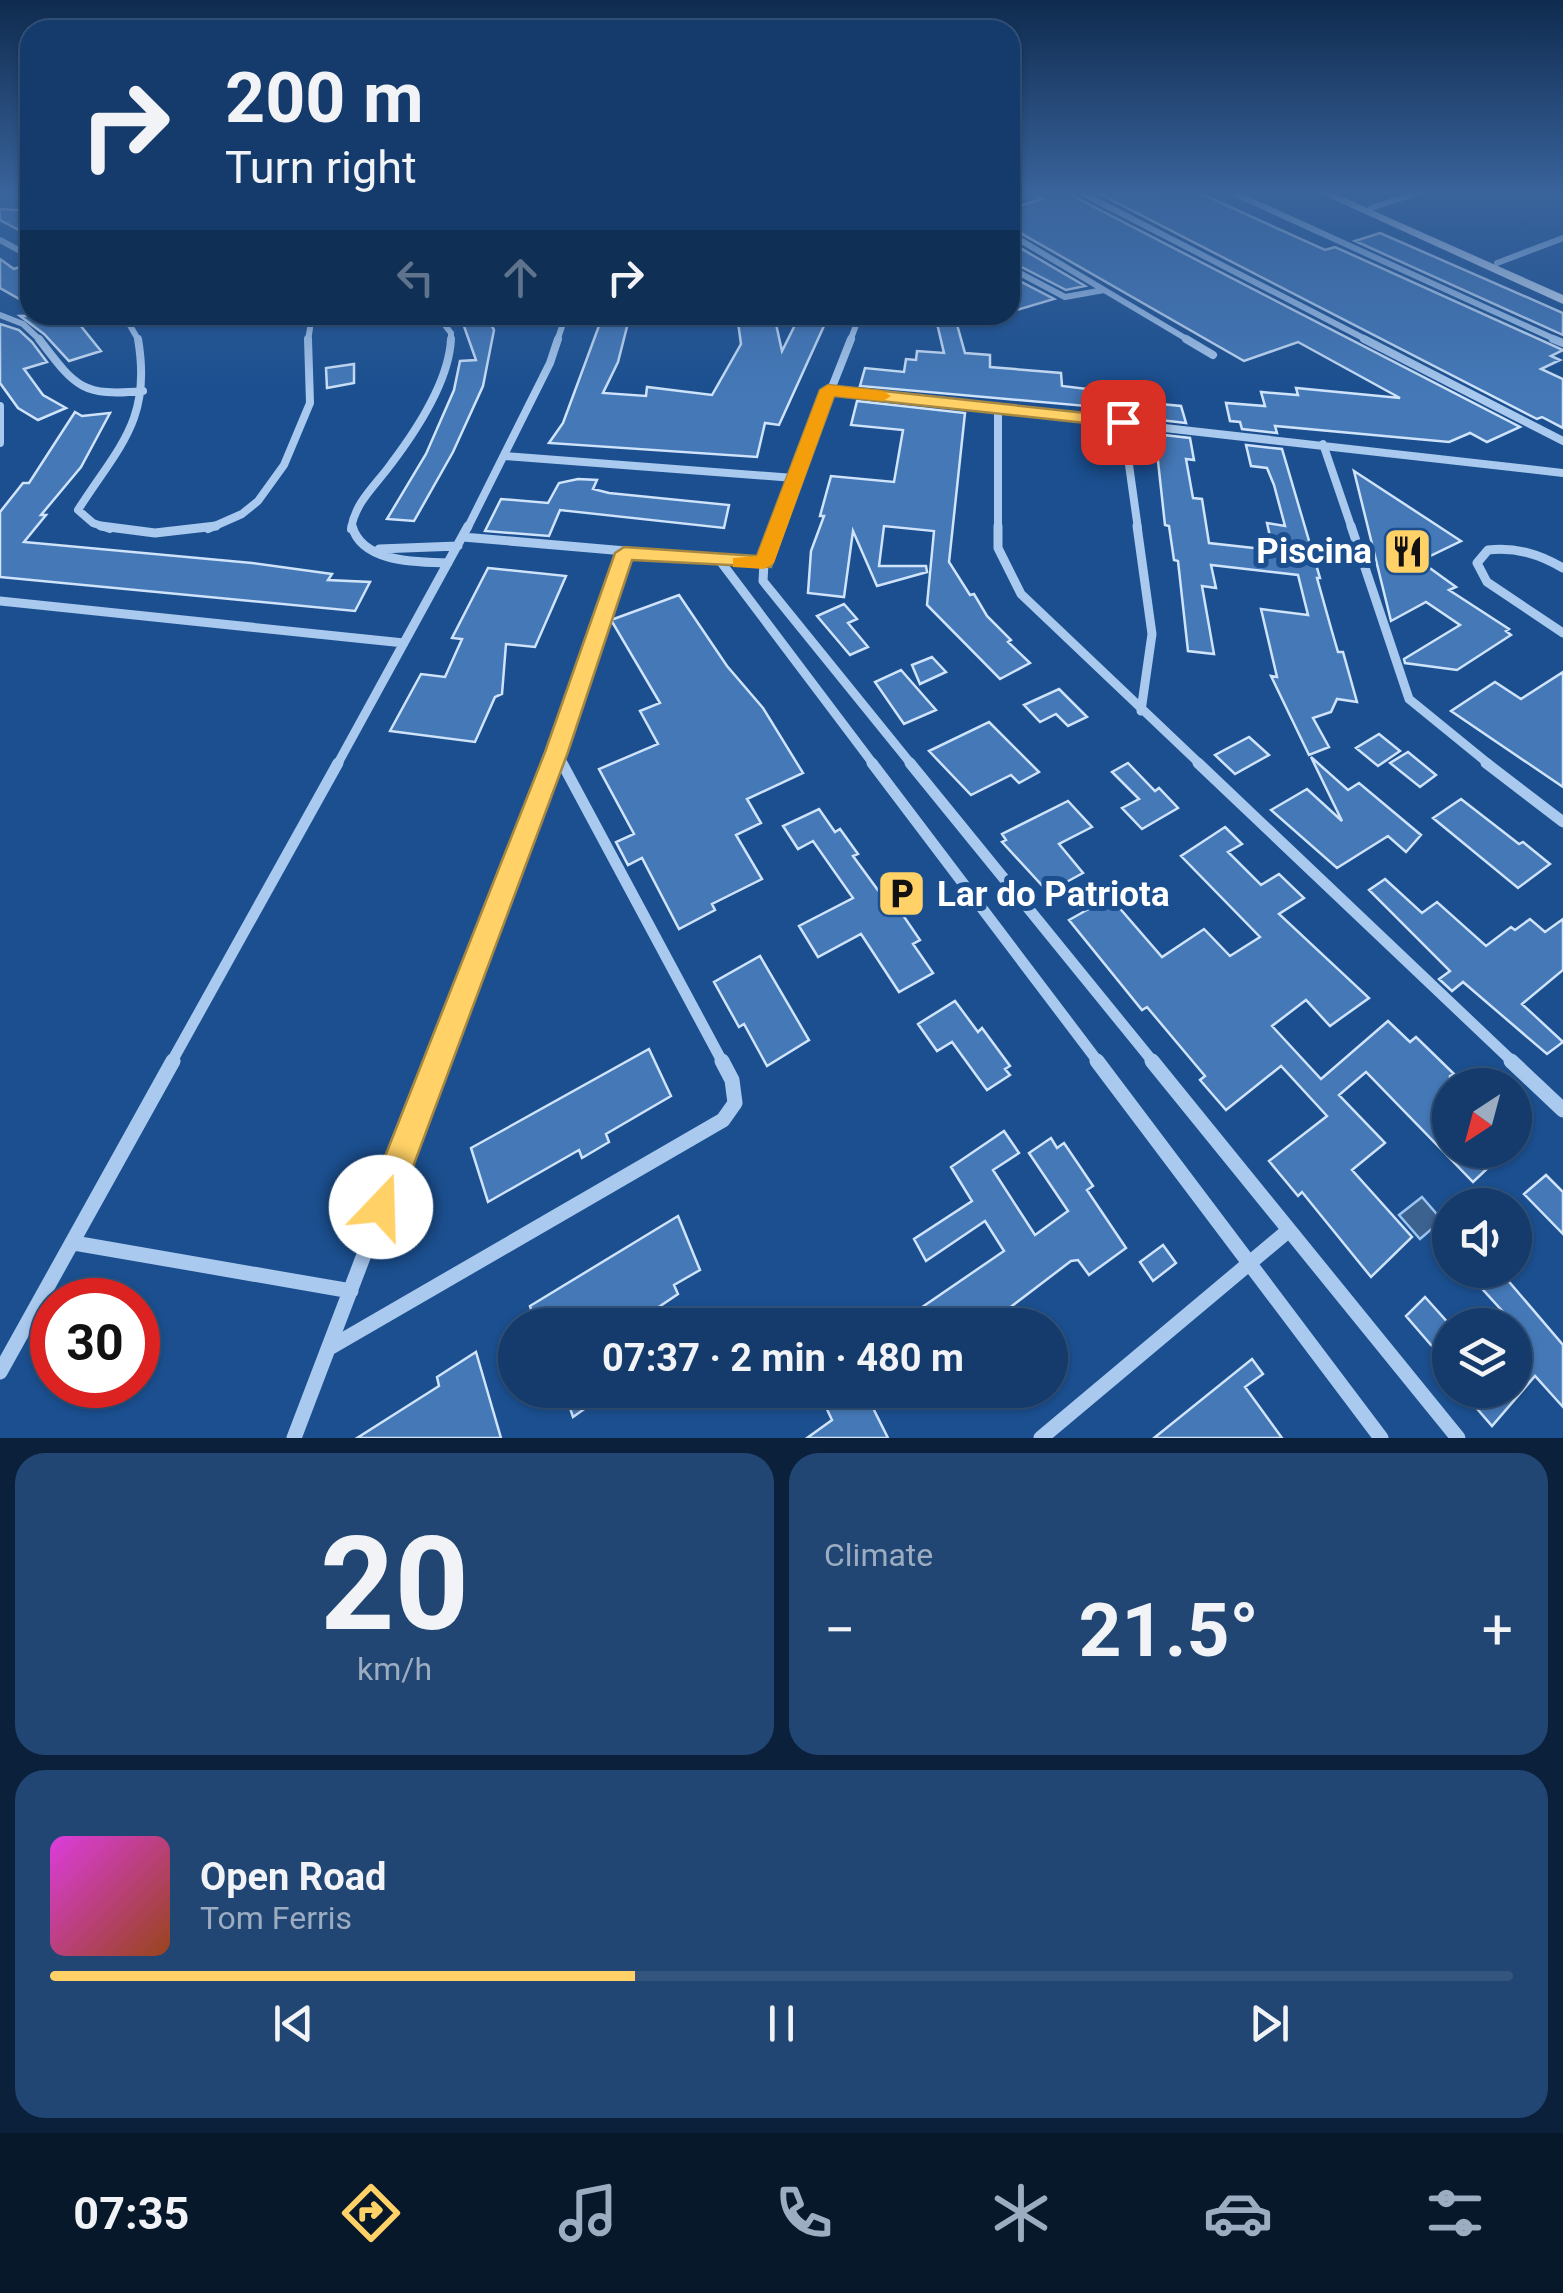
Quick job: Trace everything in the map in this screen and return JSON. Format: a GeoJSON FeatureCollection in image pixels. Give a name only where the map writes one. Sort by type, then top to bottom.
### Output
{"type":"FeatureCollection","features":[{"type":"Feature","properties":{"kind":"main road"},"geometry":{"type":"LineString","coordinates":[[1470,258],[1563,300]]}},
{"type":"Feature","properties":{"kind":"main road"},"geometry":{"type":"LineString","coordinates":[[1486,258],[1563,291]]}},
{"type":"Feature","properties":{"kind":"street"},"geometry":{"type":"LineString","coordinates":[[1050,258],[1214,355]]}},
{"type":"Feature","properties":{"kind":"street"},"geometry":{"type":"LineString","coordinates":[[1208,258],[1563,441]]}},
{"type":"Feature","properties":{"kind":"street"},"geometry":{"type":"LineString","coordinates":[[1376,258],[1563,344]]}},
{"type":"Feature","properties":{"kind":"street"},"geometry":{"type":"LineString","coordinates":[[1497,263],[1510,258]]}},
{"type":"Feature","properties":{"kind":"street"},"geometry":{"type":"LineString","coordinates":[[1020,273],[1065,297],[1104,290]]}},
{"type":"Feature","properties":{"kind":"street"},"geometry":{"type":"LineString","coordinates":[[25,325],[68,383],[86,393],[104,396],[143,391]]}},
{"type":"Feature","properties":{"kind":"street"},"geometry":{"type":"LineString","coordinates":[[130,325],[138,337],[143,391],[131,431],[78,510],[96,526],[196,534],[218,528],[258,503],[290,454],[311,403],[309,325]]}},
{"type":"Feature","properties":{"kind":"street"},"geometry":{"type":"LineString","coordinates":[[444,325],[451,334],[450,349],[426,407],[352,522],[355,537],[374,550],[402,561],[448,564]]}},
{"type":"Feature","properties":{"kind":"street"},"geometry":{"type":"LineString","coordinates":[[0,1372],[448,564],[550,363],[563,325]]}},
{"type":"Feature","properties":{"kind":"street"},"geometry":{"type":"LineString","coordinates":[[856,325],[794,478],[764,563],[763,580],[1458,1438]]}},
{"type":"Feature","properties":{"kind":"street"},"geometry":{"type":"LineString","coordinates":[[828,390],[1563,473]]}},
{"type":"Feature","properties":{"kind":"street"},"geometry":{"type":"LineString","coordinates":[[0,406],[0,443]]}},
{"type":"Feature","properties":{"kind":"street"},"geometry":{"type":"LineString","coordinates":[[998,407],[998,548],[1021,594],[1563,1110]]}},
{"type":"Feature","properties":{"kind":"street"},"geometry":{"type":"LineString","coordinates":[[1123,422],[1152,634],[1141,710]]}},
{"type":"Feature","properties":{"kind":"street"},"geometry":{"type":"LineString","coordinates":[[1323,444],[1410,699],[1430,720],[1563,822]]}},
{"type":"Feature","properties":{"kind":"street"},"geometry":{"type":"LineString","coordinates":[[505,456],[794,478]]}},
{"type":"Feature","properties":{"kind":"street"},"geometry":{"type":"LineString","coordinates":[[374,550],[460,541],[764,563]]}},
{"type":"Feature","properties":{"kind":"street"},"geometry":{"type":"LineString","coordinates":[[1563,568],[1514,548],[1488,550],[1477,563],[1486,582],[1563,632]]}},
{"type":"Feature","properties":{"kind":"street"},"geometry":{"type":"LineString","coordinates":[[294,1438],[556,752],[624,553]]}},
{"type":"Feature","properties":{"kind":"street"},"geometry":{"type":"LineString","coordinates":[[721,562],[1381,1438]]}},
{"type":"Feature","properties":{"kind":"street"},"geometry":{"type":"LineString","coordinates":[[0,602],[404,644]]}},
{"type":"Feature","properties":{"kind":"street"},"geometry":{"type":"LineString","coordinates":[[330,1348],[723,1120],[735,1103],[732,1080],[556,752]]}},
{"type":"Feature","properties":{"kind":"street"},"geometry":{"type":"LineString","coordinates":[[1041,1438],[1288,1230]]}},
{"type":"Feature","properties":{"kind":"street"},"geometry":{"type":"LineString","coordinates":[[74,1243],[351,1290]]}},
{"type":"Feature","properties":{"kind":"water"},"geometry":{"type":"Polygon","coordinates":[[[1422,1197],[1432,1208],[1432,1229],[1420,1239],[1399,1215],[1422,1197]]]}},
{"type":"Feature","properties":{"kind":"building"},"geometry":{"type":"Polygon","coordinates":[[[1020,258],[1037,258],[1085,286],[1066,290],[1020,266],[1020,258]]]}},
{"type":"Feature","properties":{"kind":"building"},"geometry":{"type":"Polygon","coordinates":[[[1064,258],[1193,258],[1520,427],[1487,442],[1470,433],[1449,442],[1275,426],[1277,433],[1242,429],[1240,422],[1230,421],[1226,403],[1265,406],[1261,392],[1298,395],[1296,388],[1400,398],[1298,342],[1244,361],[1064,258]]]}},
{"type":"Feature","properties":{"kind":"building"},"geometry":{"type":"Polygon","coordinates":[[[1224,258],[1360,258],[1563,350],[1551,356],[1560,360],[1541,369],[1563,379],[1563,428],[1542,417],[1537,419],[1224,258]]]}},
{"type":"Feature","properties":{"kind":"building"},"geometry":{"type":"Polygon","coordinates":[[[1393,258],[1437,258],[1563,313],[1563,335],[1393,258]]]}},
{"type":"Feature","properties":{"kind":"building"},"geometry":{"type":"Polygon","coordinates":[[[0,259],[14,269],[20,267],[20,299],[0,288],[0,259]]]}},
{"type":"Feature","properties":{"kind":"building"},"geometry":{"type":"Polygon","coordinates":[[[1020,281],[1054,299],[1020,309],[1020,281]]]}},
{"type":"Feature","properties":{"kind":"building"},"geometry":{"type":"Polygon","coordinates":[[[0,324],[19,330],[32,342],[47,362],[24,369],[43,395],[66,408],[38,420],[18,408],[0,383],[0,324]]]}},
{"type":"Feature","properties":{"kind":"building"},"geometry":{"type":"Polygon","coordinates":[[[32,325],[80,325],[101,351],[69,361],[32,325]]]}},
{"type":"Feature","properties":{"kind":"building"},"geometry":{"type":"Polygon","coordinates":[[[464,325],[491,325],[494,330],[483,386],[453,452],[414,521],[387,519],[426,454],[454,390],[460,361],[476,360],[464,325]]]}},
{"type":"Feature","properties":{"kind":"building"},"geometry":{"type":"Polygon","coordinates":[[[599,325],[627,325],[618,362],[603,393],[646,396],[647,387],[712,395],[741,344],[738,325],[776,325],[782,351],[795,325],[824,325],[779,425],[765,423],[757,457],[549,443],[563,423],[599,325]]]}},
{"type":"Feature","properties":{"kind":"building"},"geometry":{"type":"Polygon","coordinates":[[[937,325],[957,325],[965,353],[990,355],[990,367],[1061,373],[1062,386],[1096,390],[1097,407],[860,386],[865,368],[904,372],[906,359],[916,360],[917,351],[944,353],[937,325]]]}},
{"type":"Feature","properties":{"kind":"building"},"geometry":{"type":"Polygon","coordinates":[[[354,364],[354,383],[327,388],[326,368],[354,364]]]}},
{"type":"Feature","properties":{"kind":"building"},"geometry":{"type":"Polygon","coordinates":[[[857,401],[965,413],[949,562],[970,595],[974,594],[987,616],[1011,640],[1008,642],[1030,663],[1000,679],[927,605],[934,531],[884,526],[879,566],[926,566],[927,572],[877,586],[853,531],[844,597],[808,593],[811,551],[824,516],[820,516],[831,476],[894,482],[903,430],[851,425],[857,401]]]}},
{"type":"Feature","properties":{"kind":"building"},"geometry":{"type":"Polygon","coordinates":[[[1150,403],[1181,406],[1186,423],[1152,419],[1150,403]]]}},
{"type":"Feature","properties":{"kind":"building"},"geometry":{"type":"Polygon","coordinates":[[[75,412],[82,416],[110,413],[81,467],[24,542],[252,563],[332,574],[328,580],[370,582],[355,611],[0,577],[0,512],[23,483],[29,483],[75,412]]]}},
{"type":"Feature","properties":{"kind":"building"},"geometry":{"type":"Polygon","coordinates":[[[1155,434],[1190,438],[1194,460],[1186,459],[1193,498],[1202,499],[1209,543],[1273,550],[1267,523],[1285,526],[1267,468],[1251,466],[1246,445],[1282,449],[1338,652],[1343,652],[1357,702],[1337,699],[1331,712],[1313,718],[1329,747],[1309,755],[1271,676],[1277,677],[1261,609],[1308,615],[1298,575],[1211,565],[1216,588],[1202,586],[1214,654],[1188,651],[1178,561],[1174,560],[1169,526],[1165,525],[1155,434]]]}},
{"type":"Feature","properties":{"kind":"building","name":"Piscina"},"geometry":{"type":"Polygon","coordinates":[[[1354,471],[1461,541],[1420,561],[1456,587],[1449,590],[1509,629],[1506,631],[1511,635],[1457,670],[1405,663],[1404,659],[1460,625],[1426,602],[1391,621],[1354,471]]]}},
{"type":"Feature","properties":{"kind":"building"},"geometry":{"type":"Polygon","coordinates":[[[597,480],[593,489],[609,493],[729,505],[724,528],[560,510],[549,536],[485,531],[501,499],[548,503],[559,483],[597,480]]]}},
{"type":"Feature","properties":{"kind":"building"},"geometry":{"type":"Polygon","coordinates":[[[488,568],[566,576],[535,647],[506,644],[502,694],[495,697],[475,742],[390,731],[421,674],[445,677],[462,639],[452,638],[488,568]]]}},
{"type":"Feature","properties":{"kind":"building"},"geometry":{"type":"Polygon","coordinates":[[[679,595],[727,666],[763,708],[803,773],[747,799],[761,823],[736,835],[762,879],[712,904],[715,910],[679,929],[642,858],[628,865],[616,842],[634,834],[599,769],[658,744],[640,711],[660,703],[611,620],[679,595]]]}},
{"type":"Feature","properties":{"kind":"building"},"geometry":{"type":"Polygon","coordinates":[[[844,604],[857,619],[848,623],[868,647],[850,655],[817,616],[844,604]]]}},
{"type":"Feature","properties":{"kind":"building"},"geometry":{"type":"Polygon","coordinates":[[[932,657],[946,672],[920,684],[912,665],[932,657]]]}},
{"type":"Feature","properties":{"kind":"building"},"geometry":{"type":"Polygon","coordinates":[[[901,670],[936,710],[904,724],[875,682],[901,670]]]}},
{"type":"Feature","properties":{"kind":"building"},"geometry":{"type":"Polygon","coordinates":[[[1563,672],[1563,787],[1451,711],[1495,682],[1521,699],[1563,672]]]}},
{"type":"Feature","properties":{"kind":"building"},"geometry":{"type":"Polygon","coordinates":[[[1059,689],[1087,717],[1068,726],[1056,714],[1040,722],[1024,705],[1059,689]]]}},
{"type":"Feature","properties":{"kind":"building"},"geometry":{"type":"Polygon","coordinates":[[[989,722],[1039,772],[1019,783],[1011,775],[971,795],[929,751],[989,722]]]}},
{"type":"Feature","properties":{"kind":"building"},"geometry":{"type":"Polygon","coordinates":[[[1379,734],[1400,751],[1378,766],[1356,748],[1379,734]]]}},
{"type":"Feature","properties":{"kind":"building"},"geometry":{"type":"Polygon","coordinates":[[[1249,737],[1269,755],[1235,774],[1215,755],[1249,737]]]}},
{"type":"Feature","properties":{"kind":"building"},"geometry":{"type":"Polygon","coordinates":[[[1408,752],[1436,775],[1420,787],[1390,763],[1408,752]]]}},
{"type":"Feature","properties":{"kind":"building"},"geometry":{"type":"Polygon","coordinates":[[[1311,757],[1348,790],[1359,783],[1421,835],[1406,852],[1388,836],[1337,868],[1271,810],[1307,789],[1342,821],[1311,757]]]}},
{"type":"Feature","properties":{"kind":"building"},"geometry":{"type":"Polygon","coordinates":[[[1128,763],[1178,808],[1142,829],[1122,808],[1139,799],[1112,772],[1128,763]]]}},
{"type":"Feature","properties":{"kind":"building"},"geometry":{"type":"Polygon","coordinates":[[[1461,799],[1550,864],[1518,888],[1433,818],[1461,799]]]}},
{"type":"Feature","properties":{"kind":"building"},"geometry":{"type":"Polygon","coordinates":[[[1068,801],[1092,827],[1059,844],[1083,873],[1048,892],[1002,842],[1006,840],[1002,834],[1068,801]]]}},
{"type":"Feature","properties":{"kind":"building"},"geometry":{"type":"Polygon","coordinates":[[[819,809],[835,832],[840,829],[858,854],[853,856],[891,908],[896,905],[920,940],[913,944],[933,973],[899,992],[861,934],[818,957],[799,926],[853,898],[813,841],[798,849],[783,826],[819,809]]]}},
{"type":"Feature","properties":{"kind":"building"},"geometry":{"type":"Polygon","coordinates":[[[1225,827],[1242,844],[1228,852],[1261,885],[1279,874],[1304,898],[1279,914],[1369,998],[1330,1026],[1306,1000],[1272,1026],[1321,1079],[1388,1021],[1410,1042],[1416,1037],[1448,1068],[1432,1068],[1432,1140],[1366,1072],[1339,1095],[1385,1143],[1352,1170],[1412,1237],[1371,1277],[1302,1192],[1298,1196],[1269,1161],[1327,1116],[1281,1066],[1226,1110],[1200,1080],[1205,1076],[1147,1007],[1142,1010],[1069,920],[1110,897],[1162,957],[1204,929],[1230,956],[1260,937],[1181,856],[1225,827]]]}},
{"type":"Feature","properties":{"kind":"building"},"geometry":{"type":"Polygon","coordinates":[[[1385,879],[1422,913],[1437,902],[1486,946],[1511,927],[1515,930],[1530,919],[1545,932],[1563,919],[1563,970],[1522,1004],[1563,1042],[1547,1054],[1463,982],[1452,991],[1439,979],[1450,971],[1369,890],[1385,879]]]}},
{"type":"Feature","properties":{"kind":"building"},"geometry":{"type":"Polygon","coordinates":[[[760,956],[809,1040],[767,1066],[714,982],[760,956]]]}},
{"type":"Feature","properties":{"kind":"building"},"geometry":{"type":"Polygon","coordinates":[[[955,1001],[978,1032],[982,1028],[1010,1066],[1005,1069],[1010,1075],[987,1090],[952,1042],[937,1051],[918,1024],[955,1001]]]}},
{"type":"Feature","properties":{"kind":"building"},"geometry":{"type":"Polygon","coordinates":[[[649,1049],[671,1096],[606,1134],[609,1142],[582,1158],[579,1150],[488,1202],[471,1148],[649,1049]]]}},
{"type":"Feature","properties":{"kind":"building"},"geometry":{"type":"Polygon","coordinates":[[[1004,1131],[1019,1153],[993,1170],[1035,1235],[1068,1211],[1029,1153],[1051,1138],[1057,1148],[1064,1143],[1093,1186],[1087,1190],[1126,1248],[1089,1275],[1078,1260],[1071,1261],[1009,1308],[921,1308],[1004,1251],[985,1221],[926,1261],[914,1239],[972,1201],[951,1167],[1004,1131]]]}},
{"type":"Feature","properties":{"kind":"building"},"geometry":{"type":"Polygon","coordinates":[[[1459,1168],[1488,1168],[1473,1182],[1459,1168]]]}},
{"type":"Feature","properties":{"kind":"building"},"geometry":{"type":"Polygon","coordinates":[[[1546,1175],[1563,1192],[1563,1234],[1532,1202],[1531,1188],[1546,1175]]]}},
{"type":"Feature","properties":{"kind":"building"},"geometry":{"type":"Polygon","coordinates":[[[678,1216],[700,1270],[674,1285],[678,1294],[657,1308],[530,1306],[678,1216]]]}},
{"type":"Feature","properties":{"kind":"building"},"geometry":{"type":"Polygon","coordinates":[[[1163,1245],[1176,1263],[1153,1281],[1140,1262],[1163,1245]]]}},
{"type":"Feature","properties":{"kind":"building"},"geometry":{"type":"Polygon","coordinates":[[[1481,1288],[1514,1288],[1531,1308],[1500,1308],[1481,1288]]]}},
{"type":"Feature","properties":{"kind":"building"},"geometry":{"type":"Polygon","coordinates":[[[1425,1297],[1435,1308],[1432,1346],[1406,1316],[1425,1297]]]}},
{"type":"Feature","properties":{"kind":"building"},"geometry":{"type":"Polygon","coordinates":[[[1532,1309],[1563,1345],[1563,1407],[1535,1376],[1532,1379],[1532,1309]]]}},
{"type":"Feature","properties":{"kind":"building"},"geometry":{"type":"Polygon","coordinates":[[[476,1352],[501,1438],[357,1438],[439,1386],[437,1377],[476,1352]]]}},
{"type":"Feature","properties":{"kind":"building"},"geometry":{"type":"Polygon","coordinates":[[[1252,1359],[1263,1374],[1245,1387],[1282,1438],[1154,1438],[1252,1359]]]}},
{"type":"Feature","properties":{"kind":"building"},"geometry":{"type":"Polygon","coordinates":[[[570,1408],[586,1408],[573,1417],[570,1408]]]}},
{"type":"Feature","properties":{"kind":"building"},"geometry":{"type":"Polygon","coordinates":[[[826,1408],[873,1408],[888,1438],[807,1438],[832,1420],[826,1408]]]}},
{"type":"Feature","properties":{"kind":"building"},"geometry":{"type":"Polygon","coordinates":[[[1476,1408],[1507,1408],[1492,1426],[1476,1408]]]}},
{"type":"Feature","properties":{"kind":"slow traffic"},"geometry":{"type":"LineString","coordinates":[[740,562],[764,563],[828,390],[883,396]]}},
{"type":"Feature","properties":{"kind":"place","name":"Piscina"},"geometry":{"type":"Point","coordinates":[1407,551]}},
{"type":"Feature","properties":{"kind":"place","name":"Lar do Patriota"},"geometry":{"type":"Point","coordinates":[902,894]}},
{"type":"Feature","properties":{"kind":"route"},"geometry":{"type":"LineString","coordinates":[[381,1207],[556,752],[624,553],[764,563],[828,390],[1123,422]]}}]}
